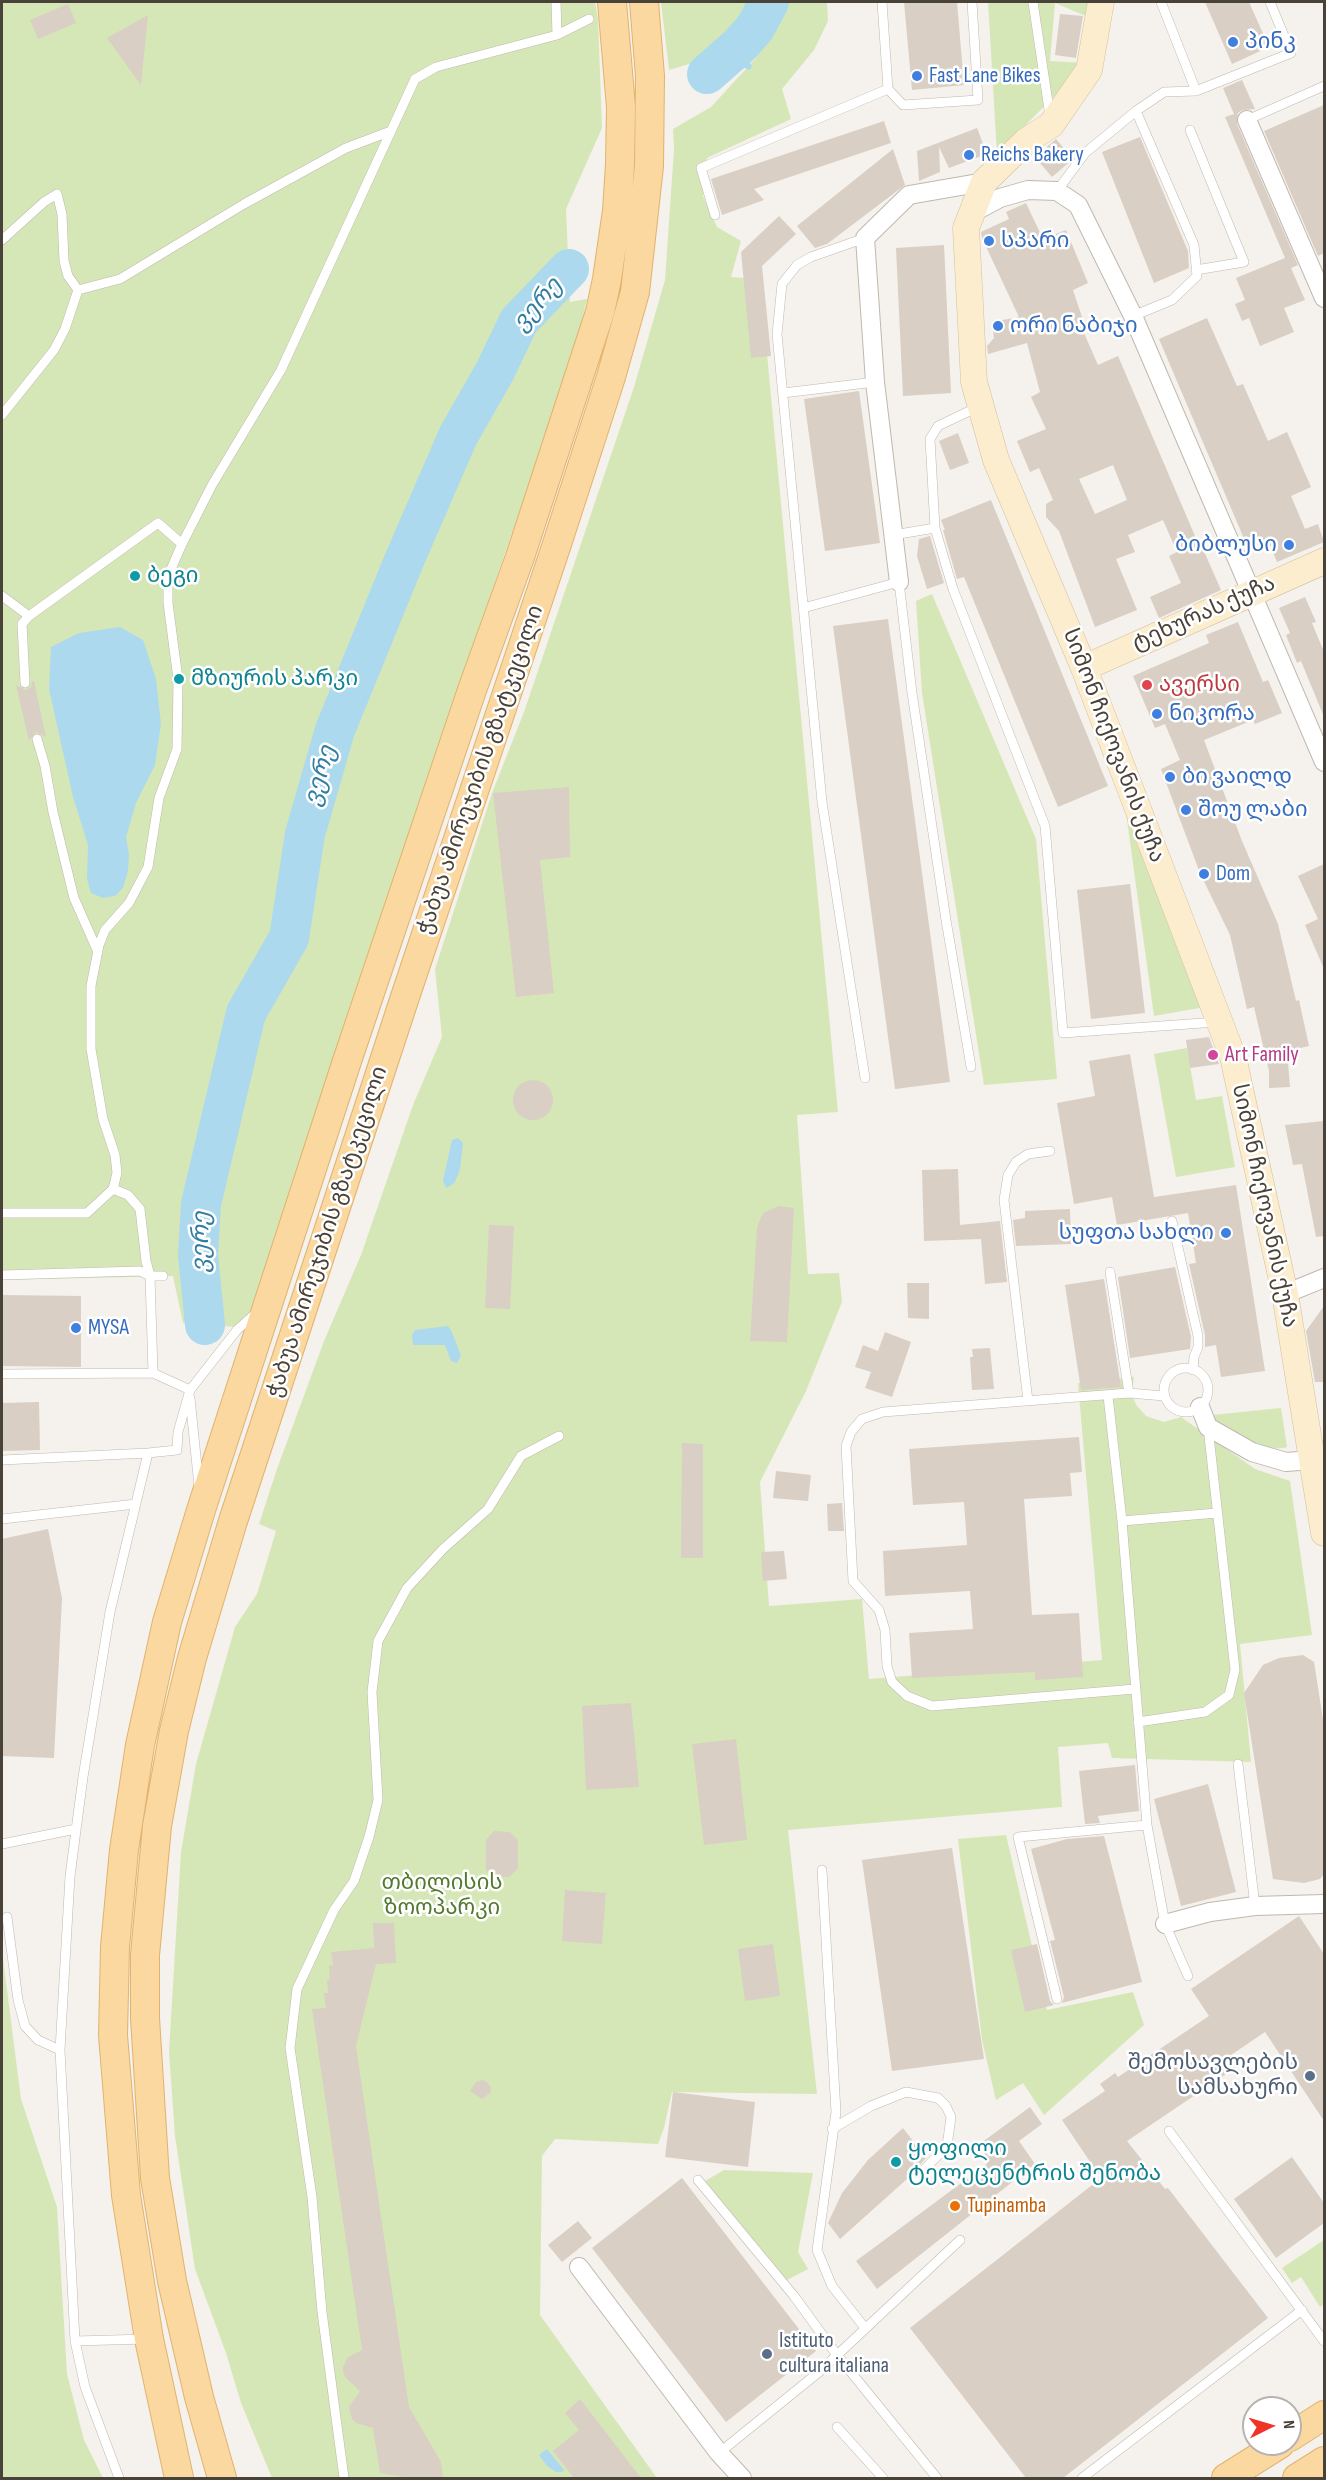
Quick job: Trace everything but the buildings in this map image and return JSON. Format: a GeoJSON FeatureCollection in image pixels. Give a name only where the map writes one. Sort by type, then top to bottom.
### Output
{"type":"FeatureCollection","features":[{"type":"Feature","properties":{"kind":"main road","name":"ჭაბუა ამირეჯიბის გზატკეცილი"},"geometry":{"type":"LineString","coordinates":[[179,2478],[149,2339],[126,2195],[113,2035],[115,1947],[123,1850],[140,1745],[167,1622],[201,1510],[347,1061],[588,351],[607,279],[617,211],[621,107],[612,2]]}},
{"type":"Feature","properties":{"kind":"main road","name":"ჭაბუა ამირეჯიბის გზატკეცილი"},"geometry":{"type":"LineString","coordinates":[[222,2478],[199,2397],[172,2281],[155,2178],[145,2018],[147,1931],[157,1826],[174,1731],[192,1658],[233,1521],[611,377],[635,292],[647,201],[650,137],[650,76],[644,2]]}},
{"type":"Feature","properties":{"kind":"main road"},"geometry":{"type":"LineString","coordinates":[[1302,2429],[1324,2415]]}},
{"type":"Feature","properties":{"kind":"main road"},"geometry":{"type":"LineString","coordinates":[[1226,2478],[1261,2456]]}},
{"type":"Feature","properties":{"kind":"main road"},"geometry":{"type":"LineString","coordinates":[[1297,2478],[1324,2461]]}},
{"type":"Feature","properties":{"kind":"street","name":"სიმონ ჩიქოვანის ქუჩა"},"geometry":{"type":"LineString","coordinates":[[1101,2],[1089,69],[1051,124],[1026,141],[984,182],[970,214],[966,228],[974,382],[996,460],[1084,668],[1233,1057],[1285,1294],[1324,1533]]}},
{"type":"Feature","properties":{"kind":"street"},"geometry":{"type":"LineString","coordinates":[[1247,120],[1324,298]]}},
{"type":"Feature","properties":{"kind":"street"},"geometry":{"type":"LineString","coordinates":[[899,582],[875,382],[866,238],[909,195],[984,182]]}},
{"type":"Feature","properties":{"kind":"street"},"geometry":{"type":"LineString","coordinates":[[970,214],[1000,198],[1028,190],[1057,191],[1078,205],[1133,316],[1324,762]]}},
{"type":"Feature","properties":{"kind":"street","name":"ტეხურას ქუჩა"},"geometry":{"type":"LineString","coordinates":[[1084,668],[1324,561]]}},
{"type":"Feature","properties":{"kind":"street"},"geometry":{"type":"LineString","coordinates":[[1285,1294],[1324,1278]]}},
{"type":"Feature","properties":{"kind":"street"},"geometry":{"type":"LineString","coordinates":[[1200,1407],[1208,1427],[1252,1452],[1269,1459],[1293,1463],[1312,1461]]}},
{"type":"Feature","properties":{"kind":"street"},"geometry":{"type":"LineString","coordinates":[[1165,1924],[1210,1911],[1255,1906],[1324,1904]]}},
{"type":"Feature","properties":{"kind":"street"},"geometry":{"type":"LineString","coordinates":[[579,2267],[719,2453],[742,2478]]}},
{"type":"Feature","properties":{"kind":"lane"},"geometry":{"type":"LineString","coordinates":[[556,2],[557,35]]}},
{"type":"Feature","properties":{"kind":"lane"},"geometry":{"type":"LineString","coordinates":[[882,2],[888,89],[903,105],[978,100],[972,2]]}},
{"type":"Feature","properties":{"kind":"lane"},"geometry":{"type":"LineString","coordinates":[[1033,2],[1051,124]]}},
{"type":"Feature","properties":{"kind":"lane"},"geometry":{"type":"LineString","coordinates":[[1161,2],[1196,91]]}},
{"type":"Feature","properties":{"kind":"lane"},"geometry":{"type":"LineString","coordinates":[[1057,191],[1085,153],[1136,111],[1164,92],[1196,91],[1290,53],[1270,2]]}},
{"type":"Feature","properties":{"kind":"lane"},"geometry":{"type":"LineString","coordinates":[[2,1213],[87,1213],[113,1189],[117,1173],[115,1155],[103,1119],[91,1049],[91,986],[105,930],[129,903],[148,867],[159,798],[177,749],[178,679],[168,603],[168,576],[182,544],[212,485],[281,370],[415,79],[436,67],[557,35],[589,19]]}},
{"type":"Feature","properties":{"kind":"lane"},"geometry":{"type":"LineString","coordinates":[[1247,120],[1324,86]]}},
{"type":"Feature","properties":{"kind":"lane"},"geometry":{"type":"LineString","coordinates":[[715,214],[701,168],[888,89]]}},
{"type":"Feature","properties":{"kind":"lane"},"geometry":{"type":"LineString","coordinates":[[1133,316],[1172,300],[1197,276],[1194,245],[1136,111]]}},
{"type":"Feature","properties":{"kind":"lane"},"geometry":{"type":"LineString","coordinates":[[1190,130],[1244,262],[1196,270]]}},
{"type":"Feature","properties":{"kind":"lane"},"geometry":{"type":"LineString","coordinates":[[78,290],[120,279],[244,204],[346,148],[391,131]]}},
{"type":"Feature","properties":{"kind":"lane"},"geometry":{"type":"LineString","coordinates":[[2,240],[44,202],[57,194],[62,214],[64,261],[68,276],[78,290]]}},
{"type":"Feature","properties":{"kind":"lane"},"geometry":{"type":"LineString","coordinates":[[865,1078],[822,802],[777,334],[782,284],[797,265],[811,257],[866,238]]}},
{"type":"Feature","properties":{"kind":"lane"},"geometry":{"type":"LineString","coordinates":[[2,415],[54,350],[65,329],[78,290]]}},
{"type":"Feature","properties":{"kind":"lane"},"geometry":{"type":"LineString","coordinates":[[783,393],[875,382]]}},
{"type":"Feature","properties":{"kind":"lane"},"geometry":{"type":"LineString","coordinates":[[981,406],[938,426],[930,439],[935,528],[953,589],[1045,826],[1063,1033],[1220,1022]]}},
{"type":"Feature","properties":{"kind":"lane"},"geometry":{"type":"LineString","coordinates":[[25,683],[21,624],[29,616],[158,523],[182,544]]}},
{"type":"Feature","properties":{"kind":"lane"},"geometry":{"type":"LineString","coordinates":[[893,535],[935,528]]}},
{"type":"Feature","properties":{"kind":"lane"},"geometry":{"type":"LineString","coordinates":[[803,608],[899,582],[912,693],[971,1067]]}},
{"type":"Feature","properties":{"kind":"lane"},"geometry":{"type":"LineString","coordinates":[[2,596],[29,616]]}},
{"type":"Feature","properties":{"kind":"lane"},"geometry":{"type":"LineString","coordinates":[[37,739],[74,898],[98,952]]}},
{"type":"Feature","properties":{"kind":"lane"},"geometry":{"type":"LineString","coordinates":[[1028,1401],[1004,1200],[1008,1175],[1016,1162],[1028,1154],[1050,1151]]}},
{"type":"Feature","properties":{"kind":"lane"},"geometry":{"type":"LineString","coordinates":[[113,1189],[128,1195],[140,1209],[150,1276],[153,1373]]}},
{"type":"Feature","properties":{"kind":"lane"},"geometry":{"type":"LineString","coordinates":[[1172,1221],[1198,1336],[1193,1370]]}},
{"type":"Feature","properties":{"kind":"lane"},"geometry":{"type":"LineString","coordinates":[[2,1275],[140,1271],[150,1276],[163,1276]]}},
{"type":"Feature","properties":{"kind":"lane"},"geometry":{"type":"LineString","coordinates":[[1110,1272],[1129,1393]]}},
{"type":"Feature","properties":{"kind":"lane"},"geometry":{"type":"LineString","coordinates":[[2,1460],[177,1450],[178,1432],[190,1390],[237,1330],[268,1305]]}},
{"type":"Feature","properties":{"kind":"lane"},"geometry":{"type":"LineString","coordinates":[[1180,1369],[1193,1370],[1200,1374],[1207,1387],[1207,1395],[1200,1407],[1186,1413],[1179,1412],[1172,1408],[1164,1396],[1165,1383],[1168,1377],[1180,1369]]}},
{"type":"Feature","properties":{"kind":"lane"},"geometry":{"type":"LineString","coordinates":[[2,1374],[153,1373],[190,1390]]}},
{"type":"Feature","properties":{"kind":"lane"},"geometry":{"type":"LineString","coordinates":[[190,1390],[201,1510]]}},
{"type":"Feature","properties":{"kind":"lane"},"geometry":{"type":"LineString","coordinates":[[1136,1689],[932,1706],[907,1696],[892,1682],[887,1666],[885,1629],[879,1610],[853,1581],[846,1446],[851,1432],[862,1419],[883,1412],[1129,1393],[1164,1396]]}},
{"type":"Feature","properties":{"kind":"lane"},"geometry":{"type":"LineString","coordinates":[[1108,1396],[1122,1521],[1148,1826],[1165,1924],[1188,1976]]}},
{"type":"Feature","properties":{"kind":"lane"},"geometry":{"type":"LineString","coordinates":[[1138,1722],[1204,1712],[1229,1695],[1235,1670],[1208,1427]]}},
{"type":"Feature","properties":{"kind":"lane"},"geometry":{"type":"LineString","coordinates":[[344,2478],[322,2312],[312,2198],[290,2048],[297,1989],[334,1910],[354,1881],[369,1838],[378,1800],[372,1692],[378,1641],[407,1588],[443,1550],[488,1509],[521,1456],[559,1436]]}},
{"type":"Feature","properties":{"kind":"lane"},"geometry":{"type":"LineString","coordinates":[[119,2478],[85,2387],[75,2341],[60,2050],[70,1876],[76,1829],[110,1612],[148,1453]]}},
{"type":"Feature","properties":{"kind":"lane"},"geometry":{"type":"LineString","coordinates":[[2,1519],[136,1504]]}},
{"type":"Feature","properties":{"kind":"lane"},"geometry":{"type":"LineString","coordinates":[[1122,1521],[1217,1513]]}},
{"type":"Feature","properties":{"kind":"lane"},"geometry":{"type":"LineString","coordinates":[[1238,1764],[1255,1906]]}},
{"type":"Feature","properties":{"kind":"lane"},"geometry":{"type":"LineString","coordinates":[[1057,1999],[1018,1837],[1148,1826]]}},
{"type":"Feature","properties":{"kind":"lane"},"geometry":{"type":"LineString","coordinates":[[2,1844],[76,1829]]}},
{"type":"Feature","properties":{"kind":"lane"},"geometry":{"type":"LineString","coordinates":[[822,1870],[836,2112],[817,2250],[832,2286],[865,2328]]}},
{"type":"Feature","properties":{"kind":"lane"},"geometry":{"type":"LineString","coordinates":[[7,1917],[18,2000],[25,2026],[38,2040],[60,2050]]}},
{"type":"Feature","properties":{"kind":"lane"},"geometry":{"type":"LineString","coordinates":[[832,2129],[871,2106],[906,2092],[938,2098],[946,2106],[951,2117],[947,2146],[913,2181]]}},
{"type":"Feature","properties":{"kind":"lane"},"geometry":{"type":"LineString","coordinates":[[1169,2131],[1324,2341]]}},
{"type":"Feature","properties":{"kind":"lane"},"geometry":{"type":"LineString","coordinates":[[698,2180],[794,2296],[837,2355],[937,2478]]}},
{"type":"Feature","properties":{"kind":"lane"},"geometry":{"type":"LineString","coordinates":[[719,2453],[819,2372],[960,2240]]}},
{"type":"Feature","properties":{"kind":"lane"},"geometry":{"type":"LineString","coordinates":[[1082,2478],[1302,2310]]}},
{"type":"Feature","properties":{"kind":"lane"},"geometry":{"type":"LineString","coordinates":[[75,2341],[149,2339]]}},
{"type":"Feature","properties":{"kind":"lane"},"geometry":{"type":"LineString","coordinates":[[837,2427],[883,2478]]}},
{"type":"Feature","properties":{"kind":"green space","name":"მზიურის პარკი"},"geometry":{"type":"Polygon","coordinates":[[[2,2],[595,2],[598,19],[602,128],[566,209],[570,302],[587,299],[575,349],[348,1011],[248,1328],[183,1323],[173,1276],[2,1280],[2,2]]]}},
{"type":"Feature","properties":{"kind":"green space"},"geometry":{"type":"Polygon","coordinates":[[[661,2],[753,2],[736,37],[712,57],[669,70],[661,2]]]}},
{"type":"Feature","properties":{"kind":"green space","name":"თბილისის ზოოპარკი"},"geometry":{"type":"Polygon","coordinates":[[[782,2],[827,2],[828,21],[814,50],[782,89],[791,119],[707,158],[703,196],[717,227],[741,241],[731,277],[760,279],[838,1112],[797,1115],[808,1274],[839,1273],[842,1302],[806,1391],[760,1482],[769,1606],[862,1599],[869,1679],[1102,1660],[1078,1383],[1134,1377],[1133,1398],[1146,1416],[1164,1422],[1181,1417],[1255,1469],[1290,1481],[1312,1635],[1240,1644],[1251,1762],[1112,1758],[1108,1743],[1058,1747],[1062,1807],[788,1830],[817,2094],[672,2092],[658,2144],[555,2139],[542,2156],[540,2315],[657,2478],[272,2478],[241,2403],[226,2353],[195,2269],[175,2136],[169,2051],[181,1852],[196,1764],[235,1627],[257,1594],[276,1531],[259,1524],[277,1469],[324,1341],[361,1255],[413,1105],[442,1037],[435,969],[492,793],[524,712],[634,387],[665,280],[674,149],[673,129],[711,107],[755,59],[782,2]]]}},
{"type":"Feature","properties":{"kind":"green space"},"geometry":{"type":"Polygon","coordinates":[[[988,2],[1088,2],[1095,18],[1086,64],[997,154],[988,2]],[[1055,3],[1050,61],[1085,63],[1093,19],[1055,3]]]}},
{"type":"Feature","properties":{"kind":"green space"},"geometry":{"type":"Polygon","coordinates":[[[932,594],[1036,839],[1057,1079],[984,1085],[922,693],[916,601],[932,594]]]}},
{"type":"Feature","properties":{"kind":"green space"},"geometry":{"type":"Polygon","coordinates":[[[1123,791],[1205,1007],[1154,1016],[1123,791]]]}},
{"type":"Feature","properties":{"kind":"green space"},"geometry":{"type":"Polygon","coordinates":[[[1187,1048],[1196,1100],[1222,1096],[1235,1167],[1176,1177],[1154,1054],[1187,1048]]]}},
{"type":"Feature","properties":{"kind":"green space"},"geometry":{"type":"Polygon","coordinates":[[[1281,1408],[1287,1447],[1284,1448],[1261,1449],[1202,1416],[1281,1408]]]}},
{"type":"Feature","properties":{"kind":"green space"},"geometry":{"type":"Polygon","coordinates":[[[1006,1835],[1047,2010],[1133,1992],[1144,2025],[1044,2115],[1023,2083],[996,2100],[982,2040],[958,1839],[1006,1835]]]}},
{"type":"Feature","properties":{"kind":"green space"},"geometry":{"type":"Polygon","coordinates":[[[2,1951],[21,2099],[57,2207],[67,2374],[84,2440],[103,2478],[2,2478],[2,1951]]]}},
{"type":"Feature","properties":{"kind":"green space"},"geometry":{"type":"Polygon","coordinates":[[[724,2170],[813,2173],[798,2252],[808,2269],[785,2281],[705,2181],[724,2170]]]}},
{"type":"Feature","properties":{"kind":"green space"},"geometry":{"type":"Polygon","coordinates":[[[1324,2240],[1324,2304],[1320,2307],[1301,2277],[1292,2283],[1282,2268],[1324,2240]]]}},
{"type":"Feature","properties":{"kind":"water"},"geometry":{"type":"Polygon","coordinates":[[[120,627],[143,640],[156,679],[161,724],[155,765],[136,803],[126,837],[129,854],[128,871],[123,888],[115,896],[103,898],[91,893],[87,879],[88,845],[73,797],[49,689],[51,647],[79,633],[120,627]]]}},
{"type":"Feature","properties":{"kind":"water"},"geometry":{"type":"Polygon","coordinates":[[[458,1138],[463,1143],[460,1169],[455,1182],[447,1188],[443,1180],[452,1140],[458,1138]]]}},
{"type":"Feature","properties":{"kind":"water"},"geometry":{"type":"Polygon","coordinates":[[[448,1326],[461,1356],[457,1363],[451,1361],[445,1345],[413,1345],[412,1335],[415,1330],[448,1326]]]}},
{"type":"Feature","properties":{"kind":"water"},"geometry":{"type":"Polygon","coordinates":[[[547,2449],[564,2470],[562,2472],[556,2472],[547,2466],[539,2455],[547,2449]]]}},
{"type":"Feature","properties":{"kind":"waterway","name":"ვერე"},"geometry":{"type":"LineString","coordinates":[[707,74],[739,46],[755,28],[769,2]]}},
{"type":"Feature","properties":{"kind":"waterway"},"geometry":{"type":"LineString","coordinates":[[733,52],[748,66]]}},
{"type":"Feature","properties":{"kind":"waterway","name":"ვერე"},"geometry":{"type":"LineString","coordinates":[[205,1325],[198,1255],[201,1204],[246,1013],[289,938],[305,834],[335,730],[458,436],[495,371],[519,321],[569,269]]}},
{"type":"Feature","properties":{"kind":"place","name":"პინკ"},"geometry":{"type":"Point","coordinates":[1233,42]}},
{"type":"Feature","properties":{"kind":"place","name":"Fast Lane Bikes"},"geometry":{"type":"Point","coordinates":[917,76]}},
{"type":"Feature","properties":{"kind":"place","name":"Reichs Bakery"},"geometry":{"type":"Point","coordinates":[969,155]}},
{"type":"Feature","properties":{"kind":"place","name":"სპარი"},"geometry":{"type":"Point","coordinates":[989,241]}},
{"type":"Feature","properties":{"kind":"place","name":"ორი ნაბიჯი"},"geometry":{"type":"Point","coordinates":[998,326]}},
{"type":"Feature","properties":{"kind":"place","name":"ბიბლუსი"},"geometry":{"type":"Point","coordinates":[1289,545]}},
{"type":"Feature","properties":{"kind":"place","name":"ბეგი"},"geometry":{"type":"Point","coordinates":[135,576]}},
{"type":"Feature","properties":{"kind":"place","name":"მზიურის პარკი"},"geometry":{"type":"Point","coordinates":[179,679]}},
{"type":"Feature","properties":{"kind":"place","name":"ავერსი"},"geometry":{"type":"Point","coordinates":[1147,685]}},
{"type":"Feature","properties":{"kind":"place","name":"ნიკორა"},"geometry":{"type":"Point","coordinates":[1157,714]}},
{"type":"Feature","properties":{"kind":"place","name":"ბი ვაილდ"},"geometry":{"type":"Point","coordinates":[1170,777]}},
{"type":"Feature","properties":{"kind":"place","name":"შოუ ლაბი"},"geometry":{"type":"Point","coordinates":[1186,810]}},
{"type":"Feature","properties":{"kind":"place","name":"Dom"},"geometry":{"type":"Point","coordinates":[1204,874]}},
{"type":"Feature","properties":{"kind":"place","name":"Art Family"},"geometry":{"type":"Point","coordinates":[1213,1055]}},
{"type":"Feature","properties":{"kind":"place","name":"სუფთა სახლი"},"geometry":{"type":"Point","coordinates":[1226,1233]}},
{"type":"Feature","properties":{"kind":"place","name":"MYSA"},"geometry":{"type":"Point","coordinates":[76,1328]}},
{"type":"Feature","properties":{"kind":"place","name":"შემოსავლების სამსახური"},"geometry":{"type":"Point","coordinates":[1310,2076]}},
{"type":"Feature","properties":{"kind":"place","name":"ყოფილი ტელეცენტრის შენობა"},"geometry":{"type":"Point","coordinates":[896,2162]}},
{"type":"Feature","properties":{"kind":"place","name":"Tupinamba"},"geometry":{"type":"Point","coordinates":[955,2206]}},
{"type":"Feature","properties":{"kind":"place","name":"Istituto cultura italiana"},"geometry":{"type":"Point","coordinates":[767,2354]}}]}
